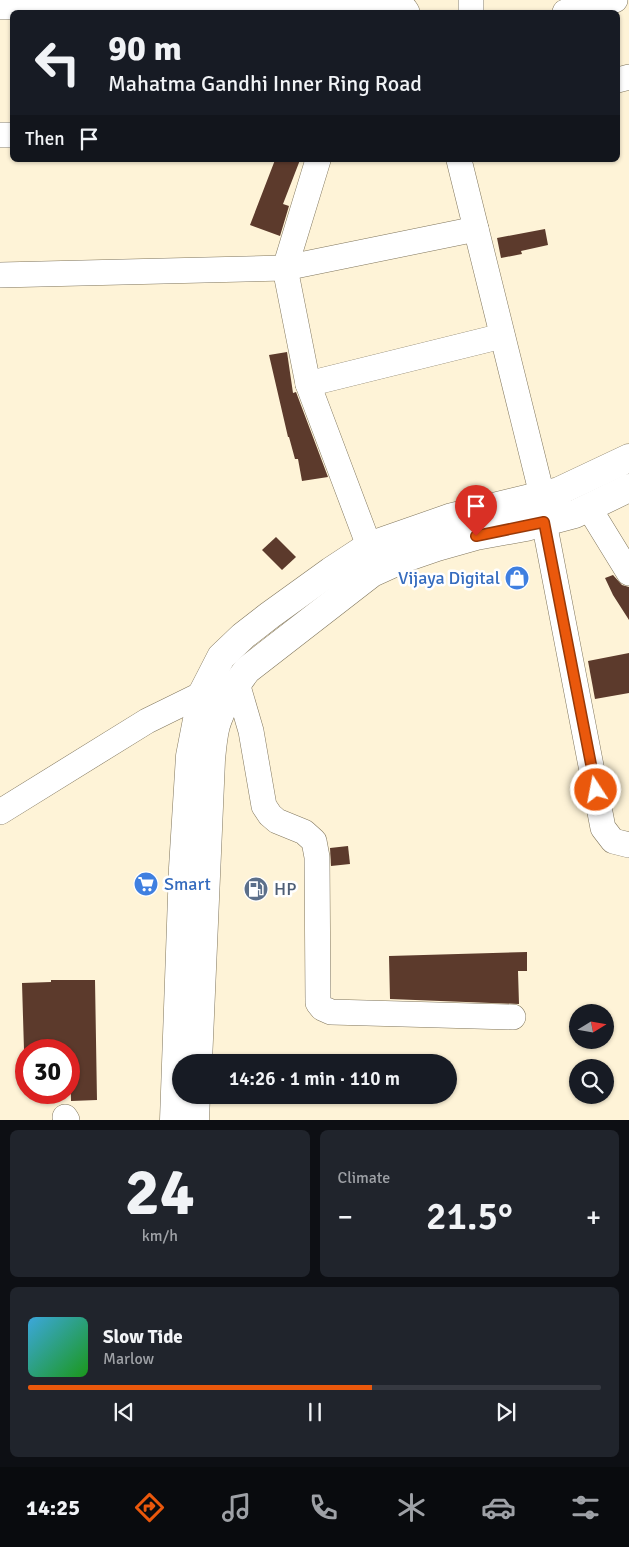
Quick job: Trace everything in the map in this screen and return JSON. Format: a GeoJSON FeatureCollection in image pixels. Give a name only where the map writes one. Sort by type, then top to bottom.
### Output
{"type":"FeatureCollection","features":[{"type":"Feature","properties":{"kind":"main road"},"geometry":{"type":"LineString","coordinates":[[174,1120],[183,868],[190,756],[202,694],[221,657],[243,636],[331,571],[369,546],[452,517],[559,491],[629,458]]}},
{"type":"Feature","properties":{"kind":"main road"},"geometry":{"type":"LineString","coordinates":[[198,1054],[211,760],[216,725],[234,688],[247,670],[372,573],[405,558],[437,547],[476,536],[575,514],[629,488]]}},
{"type":"Feature","properties":{"kind":"main road"},"geometry":{"type":"LineString","coordinates":[[195,1120],[196,1104]]}},
{"type":"Feature","properties":{"kind":"street"},"geometry":{"type":"LineString","coordinates":[[572,10],[600,2]]}},
{"type":"Feature","properties":{"kind":"street"},"geometry":{"type":"LineString","coordinates":[[0,7],[123,3],[341,6],[386,4],[411,7]]}},
{"type":"Feature","properties":{"kind":"street"},"geometry":{"type":"LineString","coordinates":[[317,162],[286,268],[308,384],[369,546]]}},
{"type":"Feature","properties":{"kind":"street"},"geometry":{"type":"LineString","coordinates":[[459,162],[542,495]]}},
{"type":"Feature","properties":{"kind":"street"},"geometry":{"type":"LineString","coordinates":[[0,275],[286,268],[476,229]]}},
{"type":"Feature","properties":{"kind":"street"},"geometry":{"type":"LineString","coordinates":[[308,384],[502,336]]}},
{"type":"Feature","properties":{"kind":"street"},"geometry":{"type":"LineString","coordinates":[[588,508],[629,573]]}},
{"type":"Feature","properties":{"kind":"street"},"geometry":{"type":"LineString","coordinates":[[544,522],[603,828],[613,840],[629,845]]}},
{"type":"Feature","properties":{"kind":"street"},"geometry":{"type":"LineString","coordinates":[[0,812],[147,721],[202,694],[234,688],[251,730],[264,806],[277,821],[304,832],[314,841],[317,857],[318,1002],[322,1008],[331,1012],[513,1017]]}},
{"type":"Feature","properties":{"kind":"building"},"geometry":{"type":"Polygon","coordinates":[[[274,162],[299,162],[283,204],[289,206],[280,236],[250,225],[274,162]]]}},
{"type":"Feature","properties":{"kind":"building"},"geometry":{"type":"Polygon","coordinates":[[[545,229],[548,245],[521,251],[522,254],[501,258],[497,238],[545,229]]]}},
{"type":"Feature","properties":{"kind":"building"},"geometry":{"type":"Polygon","coordinates":[[[287,352],[293,393],[296,392],[328,477],[302,481],[298,459],[295,459],[288,437],[269,355],[287,352]]]}},
{"type":"Feature","properties":{"kind":"building"},"geometry":{"type":"Polygon","coordinates":[[[276,537],[296,557],[282,570],[262,550],[276,537]]]}},
{"type":"Feature","properties":{"kind":"building"},"geometry":{"type":"Polygon","coordinates":[[[613,575],[622,585],[629,587],[629,620],[605,578],[613,575]]]}},
{"type":"Feature","properties":{"kind":"building"},"geometry":{"type":"Polygon","coordinates":[[[629,653],[629,693],[595,699],[588,661],[629,653]]]}},
{"type":"Feature","properties":{"kind":"building"},"geometry":{"type":"Polygon","coordinates":[[[348,846],[350,864],[331,866],[330,848],[348,846]]]}},
{"type":"Feature","properties":{"kind":"building"},"geometry":{"type":"Polygon","coordinates":[[[527,952],[527,971],[518,971],[519,1004],[390,999],[389,956],[527,952]]]}},
{"type":"Feature","properties":{"kind":"building"},"geometry":{"type":"Polygon","coordinates":[[[51,980],[95,980],[97,1100],[80,1101],[80,1039],[24,1039],[22,983],[51,982],[51,980]]]}},
{"type":"Feature","properties":{"kind":"place","name":"Vijaya Digital"},"geometry":{"type":"Point","coordinates":[517,578]}},
{"type":"Feature","properties":{"kind":"place","name":"Smart"},"geometry":{"type":"Point","coordinates":[146,884]}},
{"type":"Feature","properties":{"kind":"place","name":"HP"},"geometry":{"type":"Point","coordinates":[256,889]}},
{"type":"Feature","properties":{"kind":"route"},"geometry":{"type":"LineString","coordinates":[[476,536],[544,522],[596,790]]}}]}
